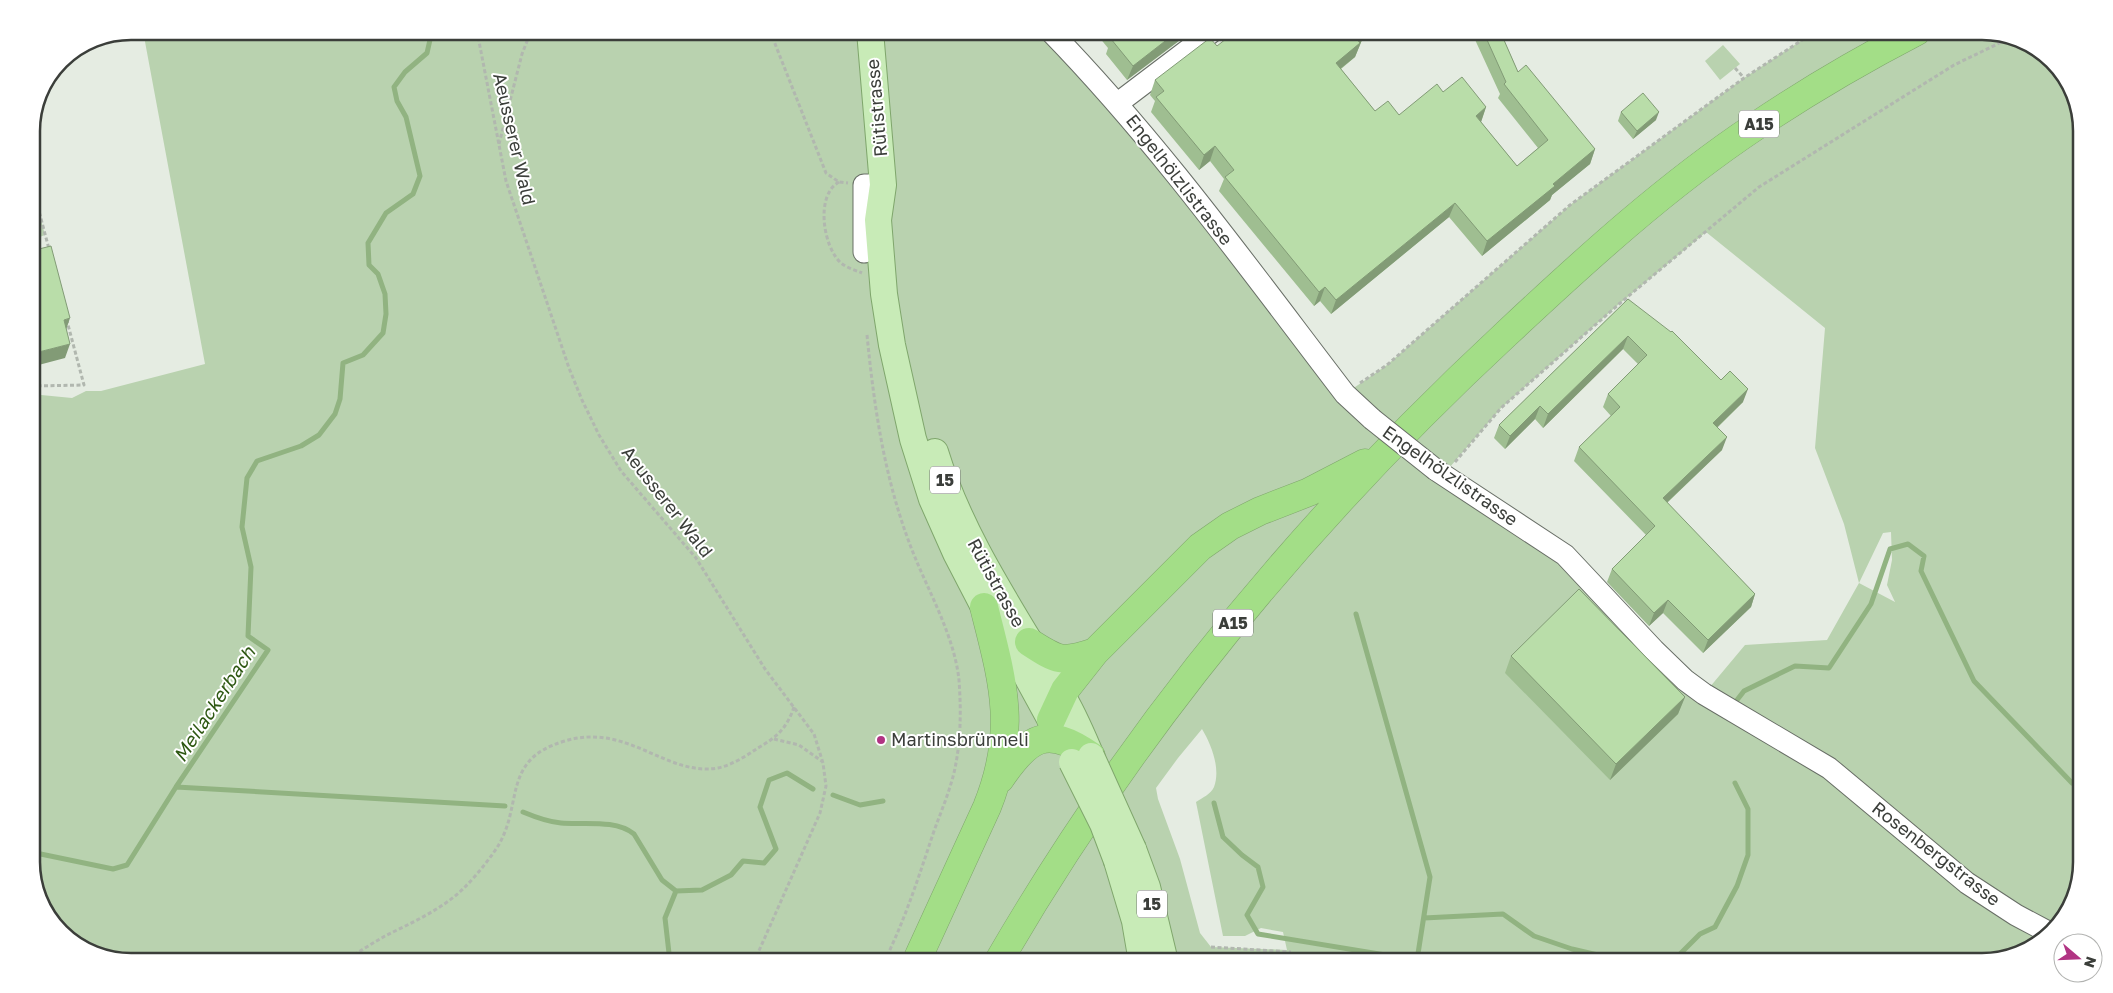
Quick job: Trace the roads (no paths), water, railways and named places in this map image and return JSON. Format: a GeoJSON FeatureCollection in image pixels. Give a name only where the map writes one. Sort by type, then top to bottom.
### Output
{"type":"FeatureCollection","features":[{"type":"Feature","properties":{"kind":"highway","name":"A15"},"geometry":{"type":"LineString","coordinates":[[1003,953],[1070,844],[1161,713],[1287,559],[1385,452],[1466,371],[1535,307],[1666,194],[1763,121],[1820,85],[1900,40]]}},
{"type":"Feature","properties":{"kind":"highway"},"geometry":{"type":"LineString","coordinates":[[920,953],[996,786],[1012,761],[1030,744],[1040,739],[1074,745],[1062,695],[1096,652],[1176,570],[1220,531],[1260,511],[1310,492],[1385,452]]}},
{"type":"Feature","properties":{"kind":"highway"},"geometry":{"type":"LineString","coordinates":[[984,607],[998,661],[1006,718],[1005,739],[996,786]]}},
{"type":"Feature","properties":{"kind":"highway"},"geometry":{"type":"LineString","coordinates":[[1029,642],[1053,656],[1065,660],[1096,652]]}},
{"type":"Feature","properties":{"kind":"main road","name":"Rütistrasse"},"geometry":{"type":"LineString","coordinates":[[870,40],[874,185],[886,303],[900,389],[913,439],[932,499],[956,553],[984,607],[1074,745]]}},
{"type":"Feature","properties":{"kind":"main road","name":"Rütistrasse"},"geometry":{"type":"LineString","coordinates":[[874,185],[894,218],[901,294],[915,382],[939,465],[956,508],[977,552],[1062,695],[1074,745],[1103,824],[1125,855],[1152,904],[1163,953]]}},
{"type":"Feature","properties":{"kind":"main road","name":"Rütistrasse"},"geometry":{"type":"LineString","coordinates":[[1125,855],[1140,953]]}},
{"type":"Feature","properties":{"kind":"street","name":"Engelhölzlistrasse"},"geometry":{"type":"LineString","coordinates":[[1058,40],[1118,103],[1161,154],[1345,394],[1372,419],[1440,472],[1565,555],[1654,650],[1685,680],[1704,694],[1829,768]]}},
{"type":"Feature","properties":{"kind":"street"},"geometry":{"type":"LineString","coordinates":[[1118,103],[1201,40]]}},
{"type":"Feature","properties":{"kind":"street"},"geometry":{"type":"LineString","coordinates":[[864,252],[874,185]]}},
{"type":"Feature","properties":{"kind":"street","name":"Rosenbergstrasse"},"geometry":{"type":"LineString","coordinates":[[1829,768],[1967,883],[2016,915],[2043,929]]}},
{"type":"Feature","properties":{"kind":"waterway","name":"Meilackerbach"},"geometry":{"type":"LineString","coordinates":[[40,854],[113,869],[127,865],[176,787],[268,650],[248,636],[251,567],[242,527],[247,478],[257,461],[301,446],[319,435],[335,414],[340,399],[343,363],[363,355],[383,333],[386,314],[385,294],[378,274],[369,265],[368,243],[386,213],[413,194],[420,176],[406,117],[397,101],[394,87],[405,72],[427,53],[430,40]]}},
{"type":"Feature","properties":{"kind":"waterway"},"geometry":{"type":"LineString","coordinates":[[1737,700],[1744,691],[1795,666],[1829,668],[1871,604],[1890,549],[1908,544],[1924,556],[1921,571],[1974,681],[2073,783]]}},
{"type":"Feature","properties":{"kind":"waterway"},"geometry":{"type":"LineString","coordinates":[[1356,614],[1430,877],[1418,953]]}},
{"type":"Feature","properties":{"kind":"waterway"},"geometry":{"type":"LineString","coordinates":[[523,812],[556,822],[609,824],[626,829],[634,834],[662,880],[676,891],[702,890],[731,875],[743,861],[764,863],[776,849],[760,807],[769,780],[787,773],[813,789]]}},
{"type":"Feature","properties":{"kind":"waterway"},"geometry":{"type":"LineString","coordinates":[[1681,953],[1700,934],[1715,927],[1737,886],[1748,855],[1748,809],[1735,783]]}},
{"type":"Feature","properties":{"kind":"waterway"},"geometry":{"type":"LineString","coordinates":[[176,787],[505,806]]}},
{"type":"Feature","properties":{"kind":"waterway"},"geometry":{"type":"LineString","coordinates":[[833,795],[860,805],[883,801]]}},
{"type":"Feature","properties":{"kind":"waterway"},"geometry":{"type":"LineString","coordinates":[[1214,803],[1223,837],[1258,867],[1263,887],[1247,915],[1258,934],[1373,953]]}},
{"type":"Feature","properties":{"kind":"waterway"},"geometry":{"type":"LineString","coordinates":[[669,953],[665,918],[676,891]]}},
{"type":"Feature","properties":{"kind":"waterway"},"geometry":{"type":"LineString","coordinates":[[1424,918],[1503,914],[1534,936],[1589,953]]}},
{"type":"Feature","properties":{"kind":"place","name":"Martinsbrünneli"},"geometry":{"type":"Point","coordinates":[881,740]}}]}
